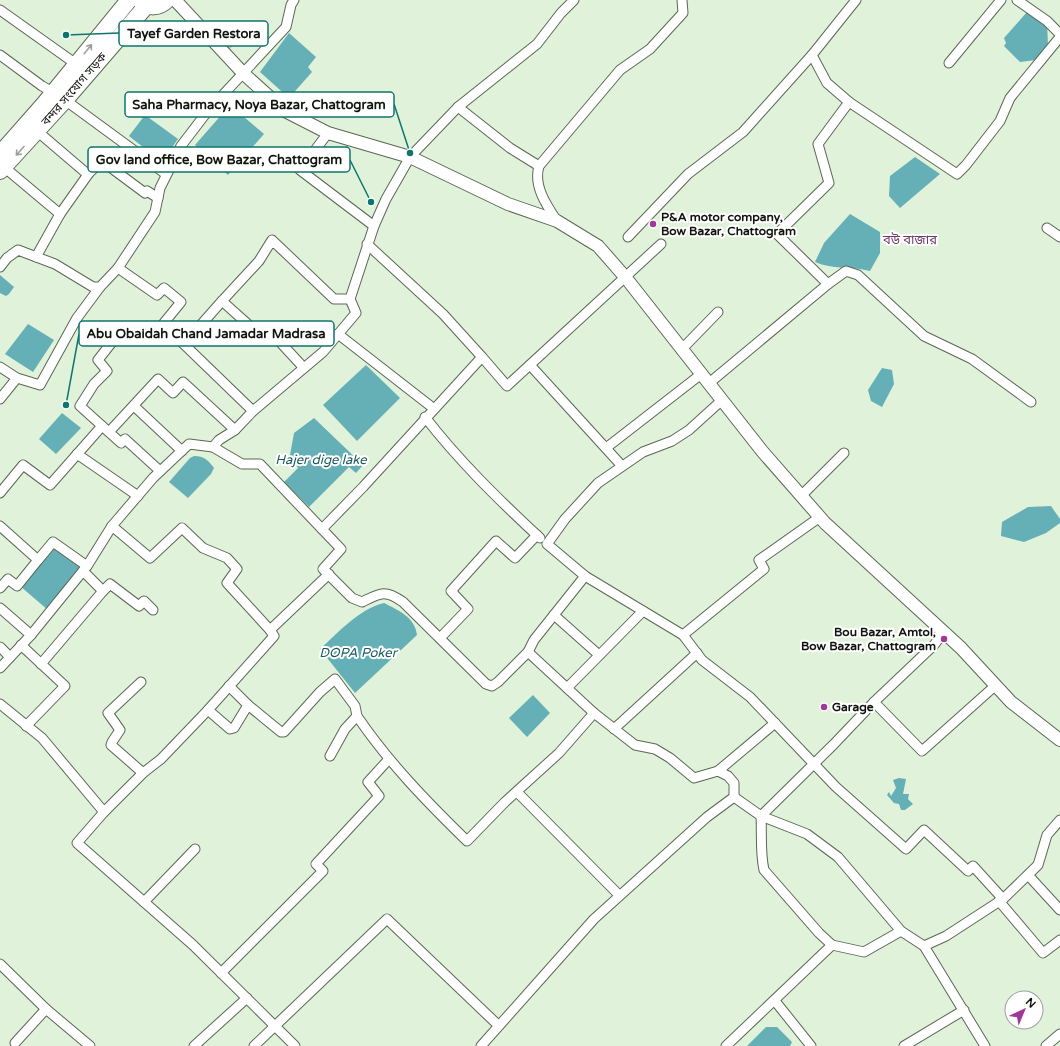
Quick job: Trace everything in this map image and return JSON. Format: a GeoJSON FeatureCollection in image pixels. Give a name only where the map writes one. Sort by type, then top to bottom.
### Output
{"type":"FeatureCollection","features":[{"type":"Feature","properties":{"kind":"highway","name":"বন্দর সংযোগ সড়ক"},"geometry":{"type":"LineString","coordinates":[[1,164],[37,131],[59,96],[76,64],[130,0]]}},
{"type":"Feature","properties":{"kind":"highway"},"geometry":{"type":"LineString","coordinates":[[143,3],[158,6],[167,0]]}},
{"type":"Feature","properties":{"kind":"highway","name":"বন্দর সংযোগ সড়ক"},"geometry":{"type":"LineString","coordinates":[[1,164],[59,96],[143,3]]}},
{"type":"Feature","properties":{"kind":"street"},"geometry":{"type":"LineString","coordinates":[[175,0],[244,74],[285,111],[328,133],[410,157],[508,204],[557,221],[598,246],[626,278],[721,401],[762,451],[820,517],[944,632],[1012,702],[1059,738]]}},
{"type":"Feature","properties":{"kind":"street"},"geometry":{"type":"LineString","coordinates":[[0,367],[17,378],[40,385],[77,318],[100,287],[118,268],[154,212],[166,174],[181,146],[207,112],[244,74],[286,27],[291,5],[294,0]]}},
{"type":"Feature","properties":{"kind":"street"},"geometry":{"type":"LineString","coordinates":[[212,447],[219,440],[235,430],[253,411],[323,352],[356,313],[350,299],[367,244],[386,199],[410,157],[458,107],[537,44],[561,13],[574,0]]}},
{"type":"Feature","properties":{"kind":"street"},"geometry":{"type":"LineString","coordinates":[[557,221],[544,203],[536,175],[539,166],[620,70],[650,49],[683,13],[682,0]]}},
{"type":"Feature","properties":{"kind":"street"},"geometry":{"type":"LineString","coordinates":[[628,237],[688,174],[743,132],[812,55],[856,0]]}},
{"type":"Feature","properties":{"kind":"street"},"geometry":{"type":"LineString","coordinates":[[949,63],[1001,0]]}},
{"type":"Feature","properties":{"kind":"street"},"geometry":{"type":"LineString","coordinates":[[1017,0],[1048,21],[1060,34]]}},
{"type":"Feature","properties":{"kind":"street"},"geometry":{"type":"LineString","coordinates":[[0,10],[76,64]]}},
{"type":"Feature","properties":{"kind":"street"},"geometry":{"type":"LineString","coordinates":[[812,55],[826,83],[849,102],[957,174],[966,165],[1000,121],[1010,98],[1060,37]]}},
{"type":"Feature","properties":{"kind":"street"},"geometry":{"type":"LineString","coordinates":[[0,55],[166,174]]}},
{"type":"Feature","properties":{"kind":"street"},"geometry":{"type":"LineString","coordinates":[[828,284],[777,234],[830,183],[818,144],[849,102]]}},
{"type":"Feature","properties":{"kind":"street"},"geometry":{"type":"LineString","coordinates":[[458,107],[510,148],[539,166]]}},
{"type":"Feature","properties":{"kind":"street"},"geometry":{"type":"LineString","coordinates":[[37,131],[85,172],[89,173]]}},
{"type":"Feature","properties":{"kind":"street"},"geometry":{"type":"LineString","coordinates":[[328,133],[300,170],[374,226]]}},
{"type":"Feature","properties":{"kind":"street"},"geometry":{"type":"LineString","coordinates":[[36,257],[60,214],[89,173],[102,161],[145,193],[147,191],[158,198]]}},
{"type":"Feature","properties":{"kind":"street"},"geometry":{"type":"LineString","coordinates":[[1,164],[60,214]]}},
{"type":"Feature","properties":{"kind":"street"},"geometry":{"type":"LineString","coordinates":[[1047,228],[1060,237]]}},
{"type":"Feature","properties":{"kind":"street"},"geometry":{"type":"LineString","coordinates":[[184,344],[259,261],[272,240],[334,299],[350,299]]}},
{"type":"Feature","properties":{"kind":"street"},"geometry":{"type":"LineString","coordinates":[[367,244],[443,314],[507,386],[626,278],[661,244]]}},
{"type":"Feature","properties":{"kind":"street"},"geometry":{"type":"LineString","coordinates":[[0,267],[7,258],[18,250],[55,264],[92,287],[100,287]]}},
{"type":"Feature","properties":{"kind":"street"},"geometry":{"type":"LineString","coordinates":[[118,268],[157,295],[164,288],[181,302],[163,324],[253,411]]}},
{"type":"Feature","properties":{"kind":"street"},"geometry":{"type":"LineString","coordinates":[[708,384],[828,284],[846,271],[858,275],[924,336],[972,358],[1031,402]]}},
{"type":"Feature","properties":{"kind":"street"},"geometry":{"type":"LineString","coordinates":[[222,301],[261,336],[268,329],[304,368]]}},
{"type":"Feature","properties":{"kind":"street"},"geometry":{"type":"LineString","coordinates":[[681,350],[718,312]]}},
{"type":"Feature","properties":{"kind":"street"},"geometry":{"type":"LineString","coordinates":[[130,334],[123,328],[98,360],[107,371],[94,384],[80,406],[121,443],[125,439],[160,471]]}},
{"type":"Feature","properties":{"kind":"street"},"geometry":{"type":"LineString","coordinates":[[338,334],[433,408]]}},
{"type":"Feature","properties":{"kind":"street"},"geometry":{"type":"LineString","coordinates":[[322,529],[363,488],[433,408],[482,357]]}},
{"type":"Feature","properties":{"kind":"street"},"geometry":{"type":"LineString","coordinates":[[530,365],[622,466]]}},
{"type":"Feature","properties":{"kind":"street"},"geometry":{"type":"LineString","coordinates":[[606,448],[700,375]]}},
{"type":"Feature","properties":{"kind":"street"},"geometry":{"type":"LineString","coordinates":[[0,399],[17,378]]}},
{"type":"Feature","properties":{"kind":"street"},"geometry":{"type":"LineString","coordinates":[[110,432],[158,379],[173,392],[183,382],[235,430]]}},
{"type":"Feature","properties":{"kind":"street"},"geometry":{"type":"LineString","coordinates":[[547,544],[565,519],[598,482],[643,452],[672,441],[683,434],[721,401]]}},
{"type":"Feature","properties":{"kind":"street"},"geometry":{"type":"LineString","coordinates":[[134,406],[182,451]]}},
{"type":"Feature","properties":{"kind":"street"},"geometry":{"type":"LineString","coordinates":[[425,417],[449,446],[511,511],[547,544],[585,576],[683,635],[702,660],[750,697],[836,787],[906,849],[924,830],[968,871],[973,866],[1043,953],[1060,940]]}},
{"type":"Feature","properties":{"kind":"street"},"geometry":{"type":"LineString","coordinates":[[0,494],[23,465],[50,485],[102,426]]}},
{"type":"Feature","properties":{"kind":"street"},"geometry":{"type":"LineString","coordinates":[[0,668],[31,635],[85,569],[112,526],[160,471],[189,444],[212,447],[242,464],[260,464],[341,549],[323,569],[352,598],[362,602],[383,592],[394,595],[403,602],[486,684],[492,686],[498,682],[528,652],[534,640],[585,576]]}},
{"type":"Feature","properties":{"kind":"street"},"geometry":{"type":"LineString","coordinates":[[801,496],[844,453]]}},
{"type":"Feature","properties":{"kind":"street"},"geometry":{"type":"LineString","coordinates":[[77,454],[138,496]]}},
{"type":"Feature","properties":{"kind":"street"},"geometry":{"type":"LineString","coordinates":[[683,635],[764,569],[759,560],[820,517]]}},
{"type":"Feature","properties":{"kind":"street"},"geometry":{"type":"LineString","coordinates":[[0,526],[38,560]]}},
{"type":"Feature","properties":{"kind":"street"},"geometry":{"type":"LineString","coordinates":[[112,526],[150,558],[182,528],[203,548],[227,558],[237,569],[227,583],[274,636],[208,710],[161,759],[143,773],[104,812],[77,843],[193,945],[295,1046]]}},
{"type":"Feature","properties":{"kind":"street"},"geometry":{"type":"LineString","coordinates":[[440,638],[468,609],[451,591],[496,542],[515,558],[537,535]]}},
{"type":"Feature","properties":{"kind":"street"},"geometry":{"type":"LineString","coordinates":[[0,588],[8,579],[17,586],[53,542],[85,569],[103,591]]}},
{"type":"Feature","properties":{"kind":"street"},"geometry":{"type":"LineString","coordinates":[[270,630],[329,574]]}},
{"type":"Feature","properties":{"kind":"street"},"geometry":{"type":"LineString","coordinates":[[41,664],[110,584],[139,606],[144,601],[153,610]]}},
{"type":"Feature","properties":{"kind":"street"},"geometry":{"type":"LineString","coordinates":[[0,608],[31,635]]}},
{"type":"Feature","properties":{"kind":"street"},"geometry":{"type":"LineString","coordinates":[[567,688],[643,611]]}},
{"type":"Feature","properties":{"kind":"street"},"geometry":{"type":"LineString","coordinates":[[554,615],[599,656]]}},
{"type":"Feature","properties":{"kind":"street"},"geometry":{"type":"LineString","coordinates":[[901,931],[864,952],[832,946],[764,870],[761,856],[761,816],[874,702],[934,645],[944,632]]}},
{"type":"Feature","properties":{"kind":"street"},"geometry":{"type":"LineString","coordinates":[[21,645],[65,686],[26,726]]}},
{"type":"Feature","properties":{"kind":"street"},"geometry":{"type":"LineString","coordinates":[[0,647],[10,657]]}},
{"type":"Feature","properties":{"kind":"street"},"geometry":{"type":"LineString","coordinates":[[528,652],[594,713],[635,745],[654,749],[670,758],[694,778],[718,770],[775,723]]}},
{"type":"Feature","properties":{"kind":"street"},"geometry":{"type":"LineString","coordinates":[[614,729],[697,653]]}},
{"type":"Feature","properties":{"kind":"street"},"geometry":{"type":"LineString","coordinates":[[229,686],[248,705],[281,732],[284,732],[320,692],[335,679],[355,706],[358,716],[389,759],[417,791],[467,841],[559,753],[594,713]]}},
{"type":"Feature","properties":{"kind":"street"},"geometry":{"type":"LineString","coordinates":[[141,682],[108,713],[120,730],[111,745],[143,773]]}},
{"type":"Feature","properties":{"kind":"street"},"geometry":{"type":"LineString","coordinates":[[874,702],[922,751],[996,685]]}},
{"type":"Feature","properties":{"kind":"street"},"geometry":{"type":"LineString","coordinates":[[0,704],[42,738],[104,812]]}},
{"type":"Feature","properties":{"kind":"street"},"geometry":{"type":"LineString","coordinates":[[208,710],[230,729],[234,728],[248,705]]}},
{"type":"Feature","properties":{"kind":"street"},"geometry":{"type":"LineString","coordinates":[[330,756],[345,729],[358,716]]}},
{"type":"Feature","properties":{"kind":"street"},"geometry":{"type":"LineString","coordinates":[[221,973],[323,871],[316,864],[379,796],[368,782],[389,759]]}},
{"type":"Feature","properties":{"kind":"street"},"geometry":{"type":"LineString","coordinates":[[718,770],[728,776],[734,783],[734,797]]}},
{"type":"Feature","properties":{"kind":"street"},"geometry":{"type":"LineString","coordinates":[[517,792],[620,895]]}},
{"type":"Feature","properties":{"kind":"street"},"geometry":{"type":"LineString","coordinates":[[734,797],[761,816],[807,834],[838,857],[901,931],[924,946],[985,1046]]}},
{"type":"Feature","properties":{"kind":"street"},"geometry":{"type":"LineString","coordinates":[[481,1046],[576,937],[620,895],[707,817],[734,797]]}},
{"type":"Feature","properties":{"kind":"street"},"geometry":{"type":"LineString","coordinates":[[924,946],[946,936],[1001,900],[1028,875],[1038,865],[1047,836],[1060,820]]}},
{"type":"Feature","properties":{"kind":"street"},"geometry":{"type":"LineString","coordinates":[[144,902],[195,849]]}},
{"type":"Feature","properties":{"kind":"street"},"geometry":{"type":"LineString","coordinates":[[1028,875],[1060,910]]}},
{"type":"Feature","properties":{"kind":"street"},"geometry":{"type":"LineString","coordinates":[[254,1046],[388,919],[498,1025]]}},
{"type":"Feature","properties":{"kind":"street"},"geometry":{"type":"LineString","coordinates":[[726,1046],[832,946]]}},
{"type":"Feature","properties":{"kind":"street"},"geometry":{"type":"LineString","coordinates":[[0,964],[46,1010],[90,1046]]}},
{"type":"Feature","properties":{"kind":"street"},"geometry":{"type":"LineString","coordinates":[[194,1046],[247,998]]}},
{"type":"Feature","properties":{"kind":"street"},"geometry":{"type":"LineString","coordinates":[[775,1000],[811,1046]]}},
{"type":"Feature","properties":{"kind":"street"},"geometry":{"type":"LineString","coordinates":[[15,1043],[46,1010]]}},
{"type":"Feature","properties":{"kind":"street"},"geometry":{"type":"LineString","coordinates":[[904,1046],[964,1010]]}},
{"type":"Feature","properties":{"kind":"street"},"geometry":{"type":"LineString","coordinates":[[1046,1046],[1060,1034]]}},
{"type":"Feature","properties":{"kind":"shaded area"},"geometry":{"type":"Polygon","coordinates":[[[232,21],[245,34],[228,51],[215,38],[232,21]]]}},
{"type":"Feature","properties":{"kind":"water"},"geometry":{"type":"Polygon","coordinates":[[[1027,12],[1047,21],[1048,46],[1036,60],[1020,62],[1004,46],[1006,43],[1004,38],[1027,12]]]}},
{"type":"Feature","properties":{"kind":"water"},"geometry":{"type":"Polygon","coordinates":[[[289,33],[316,57],[308,67],[312,72],[289,98],[260,72],[289,33]]]}},
{"type":"Feature","properties":{"kind":"water"},"geometry":{"type":"Polygon","coordinates":[[[230,105],[264,134],[228,175],[195,145],[230,105]]]}},
{"type":"Feature","properties":{"kind":"water"},"geometry":{"type":"Polygon","coordinates":[[[145,115],[178,139],[162,162],[129,136],[145,115]]]}},
{"type":"Feature","properties":{"kind":"water"},"geometry":{"type":"Polygon","coordinates":[[[915,157],[940,174],[900,208],[889,196],[890,176],[915,157]]]}},
{"type":"Feature","properties":{"kind":"water"},"geometry":{"type":"Polygon","coordinates":[[[850,214],[880,232],[880,253],[870,271],[835,267],[815,262],[824,243],[850,214]]]}},
{"type":"Feature","properties":{"kind":"water"},"geometry":{"type":"Polygon","coordinates":[[[0,275],[14,287],[6,296],[0,293],[0,275]]]}},
{"type":"Feature","properties":{"kind":"water"},"geometry":{"type":"Polygon","coordinates":[[[28,324],[54,340],[33,372],[5,354],[28,324]]]}},
{"type":"Feature","properties":{"kind":"water","name":"Hajer dige lake"},"geometry":{"type":"Polygon","coordinates":[[[366,365],[400,398],[357,441],[323,405],[366,365]]]}},
{"type":"Feature","properties":{"kind":"water"},"geometry":{"type":"Polygon","coordinates":[[[882,368],[892,370],[894,384],[882,407],[871,401],[868,390],[882,368]]]}},
{"type":"Feature","properties":{"kind":"water"},"geometry":{"type":"Polygon","coordinates":[[[62,413],[81,428],[56,454],[39,439],[62,413]]]}},
{"type":"Feature","properties":{"kind":"water","name":"Hajer dige lake"},"geometry":{"type":"Polygon","coordinates":[[[314,418],[363,465],[356,473],[349,467],[309,507],[284,482],[298,468],[290,455],[294,433],[314,418]]]}},
{"type":"Feature","properties":{"kind":"water"},"geometry":{"type":"Polygon","coordinates":[[[194,456],[206,459],[214,468],[211,474],[188,498],[169,482],[190,458],[194,456]]]}},
{"type":"Feature","properties":{"kind":"water"},"geometry":{"type":"Polygon","coordinates":[[[1051,506],[1060,519],[1060,523],[1046,533],[1024,542],[1001,536],[1002,522],[1028,507],[1051,506]]]}},
{"type":"Feature","properties":{"kind":"water"},"geometry":{"type":"Polygon","coordinates":[[[53,545],[82,567],[48,610],[20,586],[53,545]]]}},
{"type":"Feature","properties":{"kind":"water","name":"DOPA Poker"},"geometry":{"type":"Polygon","coordinates":[[[384,603],[405,615],[413,623],[417,635],[355,693],[320,649],[366,610],[384,603]]]}},
{"type":"Feature","properties":{"kind":"water"},"geometry":{"type":"Polygon","coordinates":[[[533,695],[550,713],[527,737],[509,718],[533,695]]]}},
{"type":"Feature","properties":{"kind":"water"},"geometry":{"type":"Polygon","coordinates":[[[899,778],[906,779],[903,794],[909,794],[908,799],[913,804],[905,810],[901,810],[899,804],[894,803],[887,795],[889,792],[891,796],[896,788],[893,780],[899,778]]]}},
{"type":"Feature","properties":{"kind":"water"},"geometry":{"type":"Polygon","coordinates":[[[766,1027],[777,1027],[792,1042],[790,1046],[747,1046],[766,1027]]]}},
{"type":"Feature","properties":{"kind":"place","name":"Tayef Garden Restora"},"geometry":{"type":"Point","coordinates":[66,35]}},
{"type":"Feature","properties":{"kind":"place","name":"Saha Pharmacy, Noya Bazar, Chattogram"},"geometry":{"type":"Point","coordinates":[410,153]}},
{"type":"Feature","properties":{"kind":"place","name":"Gov land office, Bow Bazar, Chattogram"},"geometry":{"type":"Point","coordinates":[371,202]}},
{"type":"Feature","properties":{"kind":"place","name":"P&A motor company, Bow Bazar, Chattogram"},"geometry":{"type":"Point","coordinates":[653,224]}},
{"type":"Feature","properties":{"kind":"place","name":"Abu Obaidah Chand Jamadar Madrasa"},"geometry":{"type":"Point","coordinates":[66,405]}},
{"type":"Feature","properties":{"kind":"place","name":"Bou Bazar, Amtol, Bow Bazar, Chattogram"},"geometry":{"type":"Point","coordinates":[944,639]}},
{"type":"Feature","properties":{"kind":"place","name":"Garage"},"geometry":{"type":"Point","coordinates":[824,707]}},
{"type":"Feature","properties":{"kind":"district","name":"বউ বাজার"},"geometry":{"type":"Point","coordinates":[910,239]}}]}
